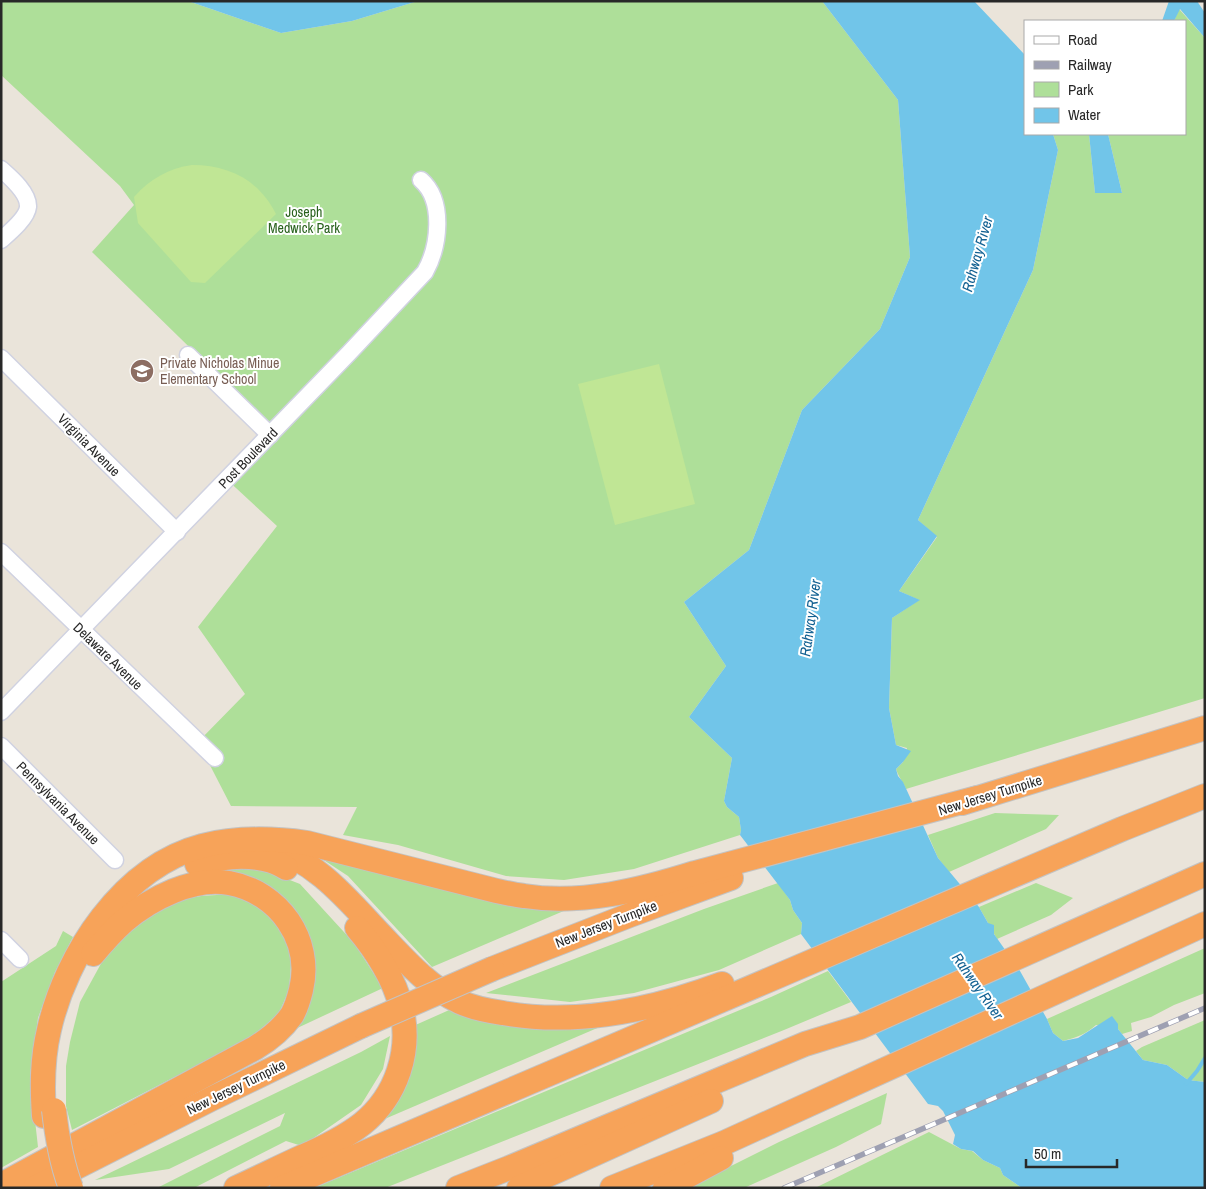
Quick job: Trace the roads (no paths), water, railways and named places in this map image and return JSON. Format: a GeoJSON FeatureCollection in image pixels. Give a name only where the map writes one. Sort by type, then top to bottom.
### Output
{"type":"FeatureCollection","features":[{"type":"Feature","properties":{"kind":"highway","name":"New Jersey Turnpike"},"geometry":{"type":"LineString","coordinates":[[34,1188],[360,1026],[576,935],[700,880],[1205,728]]}},
{"type":"Feature","properties":{"kind":"highway"},"geometry":{"type":"LineString","coordinates":[[282,1188],[761,976],[1024,871],[1205,796]]}},
{"type":"Feature","properties":{"kind":"highway"},"geometry":{"type":"LineString","coordinates":[[71,1188],[42,1086],[44,1057],[56,1003],[80,950],[113,904],[131,885],[152,869],[177,856],[200,847],[229,841],[281,839],[307,843],[498,891],[525,896],[553,898],[580,898],[606,895],[663,883],[700,880]]}},
{"type":"Feature","properties":{"kind":"highway"},"geometry":{"type":"LineString","coordinates":[[229,841],[252,843],[275,849],[298,859],[318,872],[338,889],[414,970],[428,982],[461,1002],[488,1011],[541,1018],[618,1013],[646,1008],[761,976]]}},
{"type":"Feature","properties":{"kind":"highway"},"geometry":{"type":"LineString","coordinates":[[60,1188],[48,1146],[49,1113],[61,1034],[68,1007],[77,982],[90,957],[106,932],[122,913],[138,896],[158,882],[182,869],[206,861],[248,858],[272,861],[292,870],[312,882],[347,916],[366,938],[392,982],[401,1006],[405,1030],[404,1054],[399,1074],[389,1094],[364,1123],[346,1136],[323,1148],[236,1188]]}},
{"type":"Feature","properties":{"kind":"highway"},"geometry":{"type":"LineString","coordinates":[[458,1188],[809,1049],[1205,874]]}},
{"type":"Feature","properties":{"kind":"highway"},"geometry":{"type":"LineString","coordinates":[[1,1185],[271,1038],[283,1027],[293,1013],[304,978],[303,959],[299,941],[291,924],[280,910],[266,898],[248,888],[227,882],[208,882],[185,887],[146,905],[109,935],[90,957]]}},
{"type":"Feature","properties":{"kind":"highway"},"geometry":{"type":"LineString","coordinates":[[665,1188],[768,1122],[1205,924]]}},
{"type":"Feature","properties":{"kind":"highway"},"geometry":{"type":"LineString","coordinates":[[519,1188],[809,1049]]}},
{"type":"Feature","properties":{"kind":"highway"},"geometry":{"type":"LineString","coordinates":[[612,1188],[729,1147]]}},
{"type":"Feature","properties":{"kind":"street"},"geometry":{"type":"LineString","coordinates":[[1,169],[26,197],[28,207],[21,220],[1,240]]}},
{"type":"Feature","properties":{"kind":"street","name":"Post Boulevard"},"geometry":{"type":"LineString","coordinates":[[1,712],[177,532],[425,272],[435,247],[436,216],[432,192],[421,180]]}},
{"type":"Feature","properties":{"kind":"street"},"geometry":{"type":"LineString","coordinates":[[188,355],[270,435]]}},
{"type":"Feature","properties":{"kind":"street","name":"Virginia Avenue"},"geometry":{"type":"LineString","coordinates":[[1,358],[177,532]]}},
{"type":"Feature","properties":{"kind":"street","name":"Delaware Avenue"},"geometry":{"type":"LineString","coordinates":[[1,552],[214,758]]}},
{"type":"Feature","properties":{"kind":"street","name":"Pennsylvania Avenue"},"geometry":{"type":"LineString","coordinates":[[1,746],[115,860]]}},
{"type":"Feature","properties":{"kind":"street"},"geometry":{"type":"LineString","coordinates":[[1,940],[20,958]]}},
{"type":"Feature","properties":{"kind":"water"},"geometry":{"type":"Polygon","coordinates":[[[188,1],[418,1],[352,21],[281,33],[188,1]]]}},
{"type":"Feature","properties":{"kind":"water","name":"Rahway River"},"geometry":{"type":"Polygon","coordinates":[[[822,1],[974,1],[1024,54],[1024,135],[1053,135],[1058,150],[1033,270],[918,520],[937,536],[899,591],[920,600],[892,618],[889,708],[896,745],[911,751],[896,769],[938,858],[979,907],[988,923],[994,925],[994,934],[1020,971],[1053,1033],[1063,1041],[1078,1038],[1112,1016],[1118,1024],[1118,1029],[1143,1060],[1167,1065],[1188,1080],[1205,1082],[1205,1188],[1022,1188],[1003,1175],[1000,1168],[983,1160],[973,1151],[961,1149],[953,1144],[955,1135],[943,1111],[938,1106],[928,1104],[801,934],[802,923],[793,910],[790,900],[740,835],[739,817],[727,807],[724,801],[732,758],[689,717],[726,666],[684,602],[749,550],[802,410],[880,329],[910,257],[898,100],[822,1]]]}},
{"type":"Feature","properties":{"kind":"water"},"geometry":{"type":"Polygon","coordinates":[[[1169,1],[1197,1],[1205,13],[1205,38],[1180,9],[1174,20],[1162,20],[1169,1]]]}},
{"type":"Feature","properties":{"kind":"water"},"geometry":{"type":"Polygon","coordinates":[[[1089,135],[1108,135],[1122,193],[1095,193],[1089,135]]]}},
{"type":"Feature","properties":{"kind":"waterway"},"geometry":{"type":"LineString","coordinates":[[1186,1084],[1205,1058]]}},
{"type":"Feature","properties":{"kind":"railway"},"geometry":{"type":"LineString","coordinates":[[784,1188],[1205,1008]]}},
{"type":"Feature","properties":{"kind":"place","name":"Private Nicholas Minue Elementary School"},"geometry":{"type":"Point","coordinates":[142,371]}},
{"type":"Feature","properties":{"kind":"park label","name":"Joseph Medwick Park"},"geometry":{"type":"Point","coordinates":[304,220]}}]}
